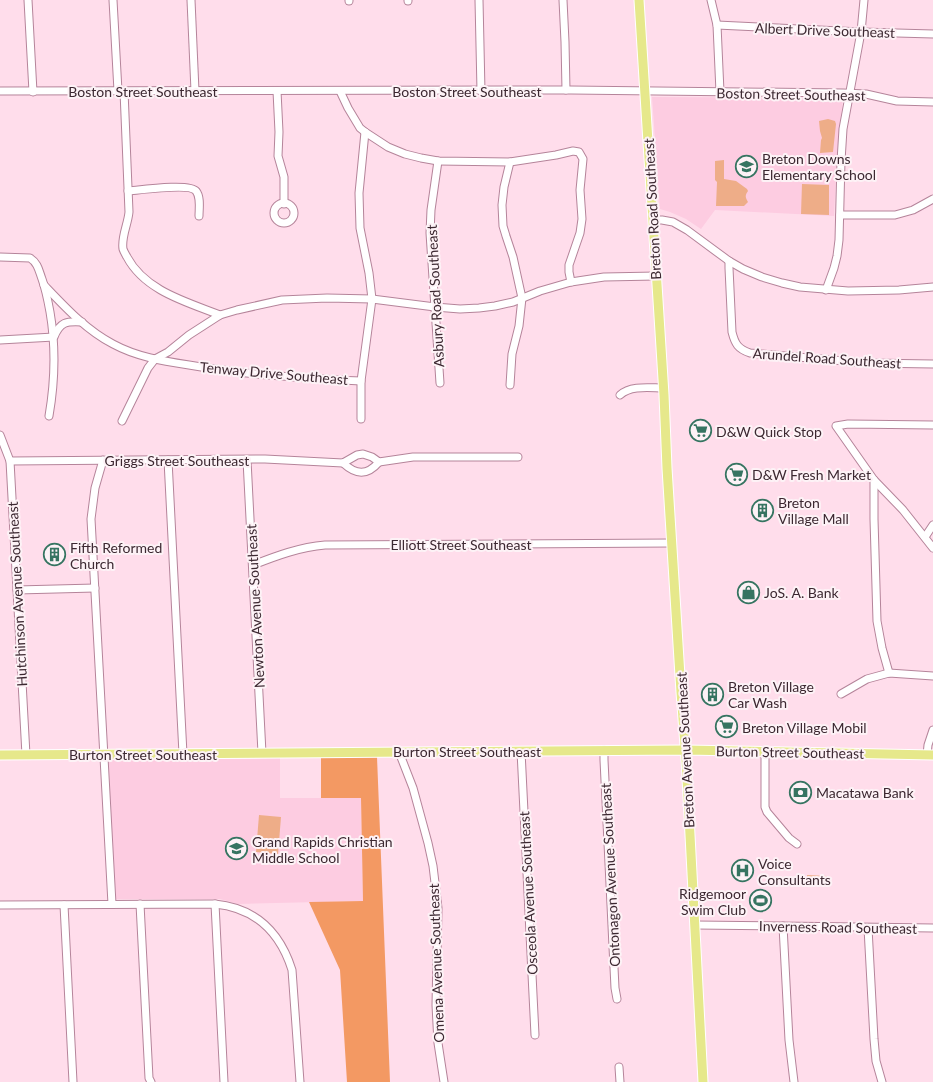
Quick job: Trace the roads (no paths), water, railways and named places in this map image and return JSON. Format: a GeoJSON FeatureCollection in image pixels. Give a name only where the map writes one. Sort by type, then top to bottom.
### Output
{"type":"FeatureCollection","features":[{"type":"Feature","properties":{"kind":"main road","name":"Breton Road Southeast"},"geometry":{"type":"LineString","coordinates":[[639,0],[665,418]]}},
{"type":"Feature","properties":{"kind":"main road","name":"Breton Avenue Southeast"},"geometry":{"type":"LineString","coordinates":[[665,418],[686,750],[703,1082]]}},
{"type":"Feature","properties":{"kind":"main road","name":"Burton Street Southeast"},"geometry":{"type":"LineString","coordinates":[[0,755],[604,750],[686,750],[930,755]]}},
{"type":"Feature","properties":{"kind":"street"},"geometry":{"type":"LineString","coordinates":[[28,0],[33,92]]}},
{"type":"Feature","properties":{"kind":"street"},"geometry":{"type":"LineString","coordinates":[[113,0],[129,212],[123,240],[123,250],[135,270],[154,286],[172,297],[220,315]]}},
{"type":"Feature","properties":{"kind":"street"},"geometry":{"type":"LineString","coordinates":[[191,0],[195,91]]}},
{"type":"Feature","properties":{"kind":"street"},"geometry":{"type":"LineString","coordinates":[[479,0],[481,91]]}},
{"type":"Feature","properties":{"kind":"street"},"geometry":{"type":"LineString","coordinates":[[563,0],[566,90]]}},
{"type":"Feature","properties":{"kind":"street"},"geometry":{"type":"LineString","coordinates":[[711,0],[717,25],[720,92]]}},
{"type":"Feature","properties":{"kind":"street"},"geometry":{"type":"LineString","coordinates":[[826,290],[837,256],[840,216],[841,161],[844,129],[861,32],[864,0]]}},
{"type":"Feature","properties":{"kind":"street","name":"Albert Drive Southeast"},"geometry":{"type":"LineString","coordinates":[[717,25],[933,34]]}},
{"type":"Feature","properties":{"kind":"street","name":"Boston Street Southeast"},"geometry":{"type":"LineString","coordinates":[[0,91],[566,90],[850,93],[866,94],[897,101],[933,102]]}},
{"type":"Feature","properties":{"kind":"street"},"geometry":{"type":"LineString","coordinates":[[277,91],[279,132],[278,156],[284,177],[284,204]]}},
{"type":"Feature","properties":{"kind":"street"},"geometry":{"type":"LineString","coordinates":[[340,91],[360,128],[388,148],[421,158],[438,161],[510,162],[556,156],[573,151],[580,152],[583,159],[580,190],[582,219],[580,233],[569,265],[571,282]]}},
{"type":"Feature","properties":{"kind":"street"},"geometry":{"type":"LineString","coordinates":[[361,419],[361,381],[372,299],[369,273],[360,228],[359,192],[365,132]]}},
{"type":"Feature","properties":{"kind":"street","name":"Asbury Road Southeast"},"geometry":{"type":"LineString","coordinates":[[438,161],[431,210],[430,259],[440,383]]}},
{"type":"Feature","properties":{"kind":"street"},"geometry":{"type":"LineString","coordinates":[[510,162],[504,187],[502,204],[503,226],[513,257],[522,298],[519,326],[512,354],[510,385]]}},
{"type":"Feature","properties":{"kind":"street"},"geometry":{"type":"LineString","coordinates":[[128,191],[167,187],[190,187],[199,195],[200,216]]}},
{"type":"Feature","properties":{"kind":"street"},"geometry":{"type":"LineString","coordinates":[[840,216],[895,215],[913,210],[933,199]]}},
{"type":"Feature","properties":{"kind":"street"},"geometry":{"type":"LineString","coordinates":[[653,220],[673,222],[743,269],[782,283],[800,287],[848,291],[899,290],[933,287]]}},
{"type":"Feature","properties":{"kind":"street"},"geometry":{"type":"LineString","coordinates":[[0,257],[30,258],[36,263],[44,285],[52,324],[55,361],[53,394],[49,416]]}},
{"type":"Feature","properties":{"kind":"street","name":"Arundel Road Southeast"},"geometry":{"type":"LineString","coordinates":[[729,261],[732,332],[737,346],[742,350],[750,353],[868,363],[933,364]]}},
{"type":"Feature","properties":{"kind":"street"},"geometry":{"type":"LineString","coordinates":[[122,421],[148,368],[155,359],[168,352],[189,335],[220,315],[254,305],[282,300],[327,298],[372,299],[460,309],[487,308],[504,304],[571,282],[604,277],[656,276]]}},
{"type":"Feature","properties":{"kind":"street","name":"Tenway Drive Southeast"},"geometry":{"type":"LineString","coordinates":[[44,285],[82,322],[114,345],[128,351],[155,359],[216,370],[361,381]]}},
{"type":"Feature","properties":{"kind":"street"},"geometry":{"type":"LineString","coordinates":[[54,338],[61,325],[69,322],[82,322]]}},
{"type":"Feature","properties":{"kind":"street"},"geometry":{"type":"LineString","coordinates":[[0,340],[54,338]]}},
{"type":"Feature","properties":{"kind":"street"},"geometry":{"type":"LineString","coordinates":[[620,395],[625,391],[632,389],[663,388]]}},
{"type":"Feature","properties":{"kind":"street"},"geometry":{"type":"LineString","coordinates":[[933,425],[848,424],[836,426],[874,480],[903,510],[933,548]]}},
{"type":"Feature","properties":{"kind":"street","name":"Hutchinson Avenue Southeast"},"geometry":{"type":"LineString","coordinates":[[0,435],[10,462],[26,755]]}},
{"type":"Feature","properties":{"kind":"street","name":"Griggs Street Southeast"},"geometry":{"type":"LineString","coordinates":[[343,463],[357,455],[363,454],[379,462],[413,457],[518,457]]}},
{"type":"Feature","properties":{"kind":"street","name":"Griggs Street Southeast"},"geometry":{"type":"LineString","coordinates":[[10,462],[265,459],[343,463],[359,472],[365,472],[376,466],[379,462]]}},
{"type":"Feature","properties":{"kind":"street"},"geometry":{"type":"LineString","coordinates":[[103,460],[95,488],[91,519],[112,904]]}},
{"type":"Feature","properties":{"kind":"street"},"geometry":{"type":"LineString","coordinates":[[168,460],[183,754]]}},
{"type":"Feature","properties":{"kind":"street","name":"Newton Avenue Southeast"},"geometry":{"type":"LineString","coordinates":[[247,460],[262,753]]}},
{"type":"Feature","properties":{"kind":"street"},"geometry":{"type":"LineString","coordinates":[[874,480],[877,621],[889,673]]}},
{"type":"Feature","properties":{"kind":"street"},"geometry":{"type":"LineString","coordinates":[[925,537],[933,524]]}},
{"type":"Feature","properties":{"kind":"street","name":"Elliott Street Southeast"},"geometry":{"type":"LineString","coordinates":[[252,565],[295,550],[325,545],[672,543]]}},
{"type":"Feature","properties":{"kind":"street"},"geometry":{"type":"LineString","coordinates":[[17,590],[95,588]]}},
{"type":"Feature","properties":{"kind":"street"},"geometry":{"type":"LineString","coordinates":[[841,694],[867,679],[889,673],[933,676]]}},
{"type":"Feature","properties":{"kind":"street"},"geometry":{"type":"LineString","coordinates":[[930,755],[928,745],[933,730]]}},
{"type":"Feature","properties":{"kind":"street","name":"Ontonagon Avenue Southeast"},"geometry":{"type":"LineString","coordinates":[[604,750],[615,988],[617,999]]}},
{"type":"Feature","properties":{"kind":"street","name":"Osceola Avenue Southeast"},"geometry":{"type":"LineString","coordinates":[[521,751],[535,1035]]}},
{"type":"Feature","properties":{"kind":"street","name":"Omena Avenue Southeast"},"geometry":{"type":"LineString","coordinates":[[399,752],[413,788],[433,866],[438,908],[436,1005],[438,1043],[444,1082]]}},
{"type":"Feature","properties":{"kind":"street"},"geometry":{"type":"LineString","coordinates":[[764,752],[765,807],[767,812],[789,838],[797,844]]}},
{"type":"Feature","properties":{"kind":"street"},"geometry":{"type":"LineString","coordinates":[[140,904],[149,1078],[151,1082]]}},
{"type":"Feature","properties":{"kind":"street"},"geometry":{"type":"LineString","coordinates":[[215,904],[224,1082]]}},
{"type":"Feature","properties":{"kind":"street"},"geometry":{"type":"LineString","coordinates":[[0,905],[215,904],[228,906],[254,916],[274,934],[288,957],[292,970],[300,1082]]}},
{"type":"Feature","properties":{"kind":"street"},"geometry":{"type":"LineString","coordinates":[[64,905],[73,1082]]}},
{"type":"Feature","properties":{"kind":"street","name":"Inverness Road Southeast"},"geometry":{"type":"LineString","coordinates":[[695,925],[933,928]]}},
{"type":"Feature","properties":{"kind":"street"},"geometry":{"type":"LineString","coordinates":[[783,926],[789,1040],[794,1082]]}},
{"type":"Feature","properties":{"kind":"street"},"geometry":{"type":"LineString","coordinates":[[868,928],[874,1039],[876,1061],[882,1082]]}},
{"type":"Feature","properties":{"kind":"street"},"geometry":{"type":"LineString","coordinates":[[619,1066],[620,1082]]}},
{"type":"Feature","properties":{"kind":"place","name":"Breton Downs Elementary School"},"geometry":{"type":"Point","coordinates":[747,166]}},
{"type":"Feature","properties":{"kind":"place","name":"D&W Quick Stop"},"geometry":{"type":"Point","coordinates":[701,431]}},
{"type":"Feature","properties":{"kind":"place","name":"D&W Fresh Market"},"geometry":{"type":"Point","coordinates":[737,474]}},
{"type":"Feature","properties":{"kind":"place","name":"Breton Village Mall"},"geometry":{"type":"Point","coordinates":[763,510]}},
{"type":"Feature","properties":{"kind":"place","name":"Fifth Reformed Church"},"geometry":{"type":"Point","coordinates":[55,555]}},
{"type":"Feature","properties":{"kind":"place","name":"JoS. A. Bank"},"geometry":{"type":"Point","coordinates":[748,592]}},
{"type":"Feature","properties":{"kind":"place","name":"Breton Village Car Wash"},"geometry":{"type":"Point","coordinates":[712,694]}},
{"type":"Feature","properties":{"kind":"place","name":"Breton Village Mobil"},"geometry":{"type":"Point","coordinates":[726,727]}},
{"type":"Feature","properties":{"kind":"place","name":"Macatawa Bank"},"geometry":{"type":"Point","coordinates":[800,792]}},
{"type":"Feature","properties":{"kind":"place","name":"Grand Rapids Christian Middle School"},"geometry":{"type":"Point","coordinates":[237,849]}},
{"type":"Feature","properties":{"kind":"place","name":"Voice Consultants"},"geometry":{"type":"Point","coordinates":[742,871]}},
{"type":"Feature","properties":{"kind":"place","name":"Ridgemoor Swim Club"},"geometry":{"type":"Point","coordinates":[761,901]}}]}
